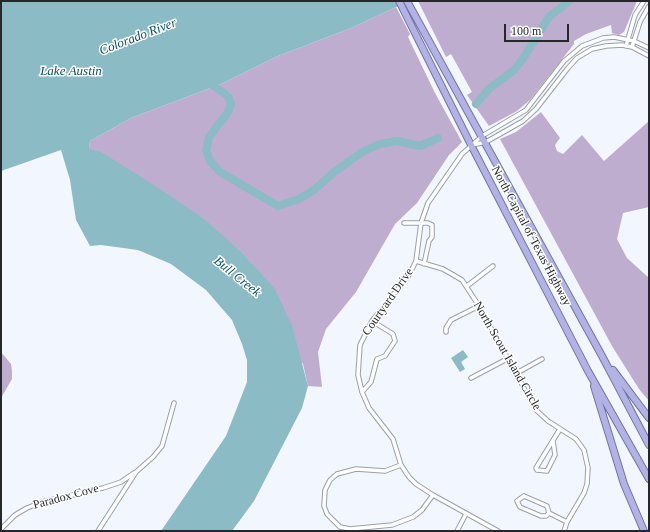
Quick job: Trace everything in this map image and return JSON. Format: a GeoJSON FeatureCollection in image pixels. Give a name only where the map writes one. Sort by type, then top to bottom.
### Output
{"type":"FeatureCollection","features":[{"type":"Feature","properties":{"kind":"highway","name":"North Capital of Texas Highway"},"geometry":{"type":"LineString","coordinates":[[399,1],[417,27],[486,142],[649,445]]}},
{"type":"Feature","properties":{"kind":"highway","name":"North Capital of Texas Highway"},"geometry":{"type":"LineString","coordinates":[[407,1],[417,27],[471,145],[588,371],[649,479]]}},
{"type":"Feature","properties":{"kind":"highway"},"geometry":{"type":"LineString","coordinates":[[602,356],[649,418]]}},
{"type":"Feature","properties":{"kind":"highway"},"geometry":{"type":"LineString","coordinates":[[588,371],[605,418],[624,484],[644,531]]}},
{"type":"Feature","properties":{"kind":"street"},"geometry":{"type":"LineString","coordinates":[[626,46],[635,15],[644,1]]}},
{"type":"Feature","properties":{"kind":"street"},"geometry":{"type":"LineString","coordinates":[[632,47],[640,22],[649,6]]}},
{"type":"Feature","properties":{"kind":"street","name":"Courtyard Drive"},"geometry":{"type":"LineString","coordinates":[[498,531],[432,495],[416,484],[401,465],[393,439],[369,408],[362,392],[358,375],[360,345],[372,321],[400,288],[416,261],[421,223],[428,203],[450,169],[471,145],[482,136],[526,110],[562,63],[572,53],[592,41],[614,37],[634,41],[649,48]]}},
{"type":"Feature","properties":{"kind":"street"},"geometry":{"type":"LineString","coordinates":[[471,145],[486,142],[529,116],[576,58],[592,49],[606,46],[626,46],[632,47],[649,56]]}},
{"type":"Feature","properties":{"kind":"street"},"geometry":{"type":"LineString","coordinates":[[562,63],[568,68]]}},
{"type":"Feature","properties":{"kind":"street"},"geometry":{"type":"LineString","coordinates":[[404,223],[428,223],[432,225],[432,237],[429,241],[424,264]]}},
{"type":"Feature","properties":{"kind":"street","name":"North Scout Island Circle"},"geometry":{"type":"LineString","coordinates":[[416,261],[452,273],[467,286],[536,410],[580,444],[584,450],[588,468],[584,493],[567,522],[564,531]]}},
{"type":"Feature","properties":{"kind":"street"},"geometry":{"type":"LineString","coordinates":[[467,286],[493,266]]}},
{"type":"Feature","properties":{"kind":"street"},"geometry":{"type":"LineString","coordinates":[[446,332],[446,328],[451,320],[479,306]]}},
{"type":"Feature","properties":{"kind":"street"},"geometry":{"type":"LineString","coordinates":[[362,392],[371,382],[377,359],[385,356],[395,341],[393,334],[372,321]]}},
{"type":"Feature","properties":{"kind":"street"},"geometry":{"type":"LineString","coordinates":[[471,378],[507,359]]}},
{"type":"Feature","properties":{"kind":"street"},"geometry":{"type":"LineString","coordinates":[[515,374],[542,359]]}},
{"type":"Feature","properties":{"kind":"street"},"geometry":{"type":"LineString","coordinates":[[98,531],[136,472],[153,457],[162,446],[174,403]]}},
{"type":"Feature","properties":{"kind":"street"},"geometry":{"type":"LineString","coordinates":[[553,441],[555,455],[547,471],[538,470],[536,468],[560,429]]}},
{"type":"Feature","properties":{"kind":"street"},"geometry":{"type":"LineString","coordinates":[[401,465],[385,471],[356,469],[337,474],[330,480],[325,490],[324,506],[327,514],[340,527],[350,529],[392,525],[414,517],[422,510],[432,495]]}},
{"type":"Feature","properties":{"kind":"street","name":"Paradox Cove"},"geometry":{"type":"LineString","coordinates":[[1,528],[15,515],[27,508],[42,502],[103,488],[121,482],[136,472]]}},
{"type":"Feature","properties":{"kind":"street"},"geometry":{"type":"LineString","coordinates":[[524,496],[547,506],[548,513],[546,516],[541,516],[520,507],[517,501],[524,496]]}},
{"type":"Feature","properties":{"kind":"street"},"geometry":{"type":"LineString","coordinates":[[548,513],[567,522]]}},
{"type":"Feature","properties":{"kind":"street"},"geometry":{"type":"LineString","coordinates":[[456,531],[466,514]]}},
{"type":"Feature","properties":{"kind":"shaded area"},"geometry":{"type":"Polygon","coordinates":[[[418,1],[637,1],[624,32],[619,35],[612,33],[611,25],[586,34],[574,41],[574,44],[530,100],[517,111],[489,126],[467,95],[472,92],[451,54],[446,57],[418,1]]]}},
{"type":"Feature","properties":{"kind":"shaded area"},"geometry":{"type":"Polygon","coordinates":[[[396,7],[410,34],[408,37],[435,93],[462,142],[449,155],[417,203],[395,224],[356,292],[326,329],[318,352],[322,387],[308,386],[303,364],[89,149],[90,141],[131,118],[221,84],[278,56],[351,28],[396,7]]]}},
{"type":"Feature","properties":{"kind":"shaded area"},"geometry":{"type":"Polygon","coordinates":[[[541,112],[560,138],[555,145],[557,151],[563,154],[582,135],[604,161],[649,121],[649,207],[623,213],[617,239],[627,258],[649,278],[649,401],[639,389],[612,346],[500,139],[516,132],[541,112]]]}},
{"type":"Feature","properties":{"kind":"shaded area"},"geometry":{"type":"Polygon","coordinates":[[[1,352],[11,364],[12,379],[1,398],[1,352]]]}},
{"type":"Feature","properties":{"kind":"water","name":"Lake Austin"},"geometry":{"type":"Polygon","coordinates":[[[1,1],[409,1],[351,28],[278,56],[221,84],[131,118],[90,141],[89,149],[101,152],[157,187],[204,219],[240,251],[275,289],[292,326],[308,386],[302,408],[254,501],[232,531],[161,531],[226,436],[247,382],[247,360],[232,320],[206,290],[171,264],[138,250],[101,245],[90,246],[76,220],[70,180],[61,150],[1,171],[1,1]]]}},
{"type":"Feature","properties":{"kind":"water"},"geometry":{"type":"Polygon","coordinates":[[[463,350],[468,357],[461,362],[465,369],[460,372],[451,358],[463,350]]]}},
{"type":"Feature","properties":{"kind":"waterway"},"geometry":{"type":"LineString","coordinates":[[476,104],[489,89],[514,70],[549,17],[569,1]]}},
{"type":"Feature","properties":{"kind":"waterway"},"geometry":{"type":"LineString","coordinates":[[206,81],[224,93],[229,98],[231,104],[228,112],[209,137],[206,150],[210,161],[220,172],[278,206],[299,199],[314,190],[333,173],[362,152],[380,144],[397,141],[420,146],[438,138]]}},
{"type":"Feature","properties":{"kind":"water label","name":"Colorado River"},"geometry":{"type":"Point","coordinates":[138,37]}},
{"type":"Feature","properties":{"kind":"water label","name":"Bull Creek"},"geometry":{"type":"Point","coordinates":[237,277]}}]}
